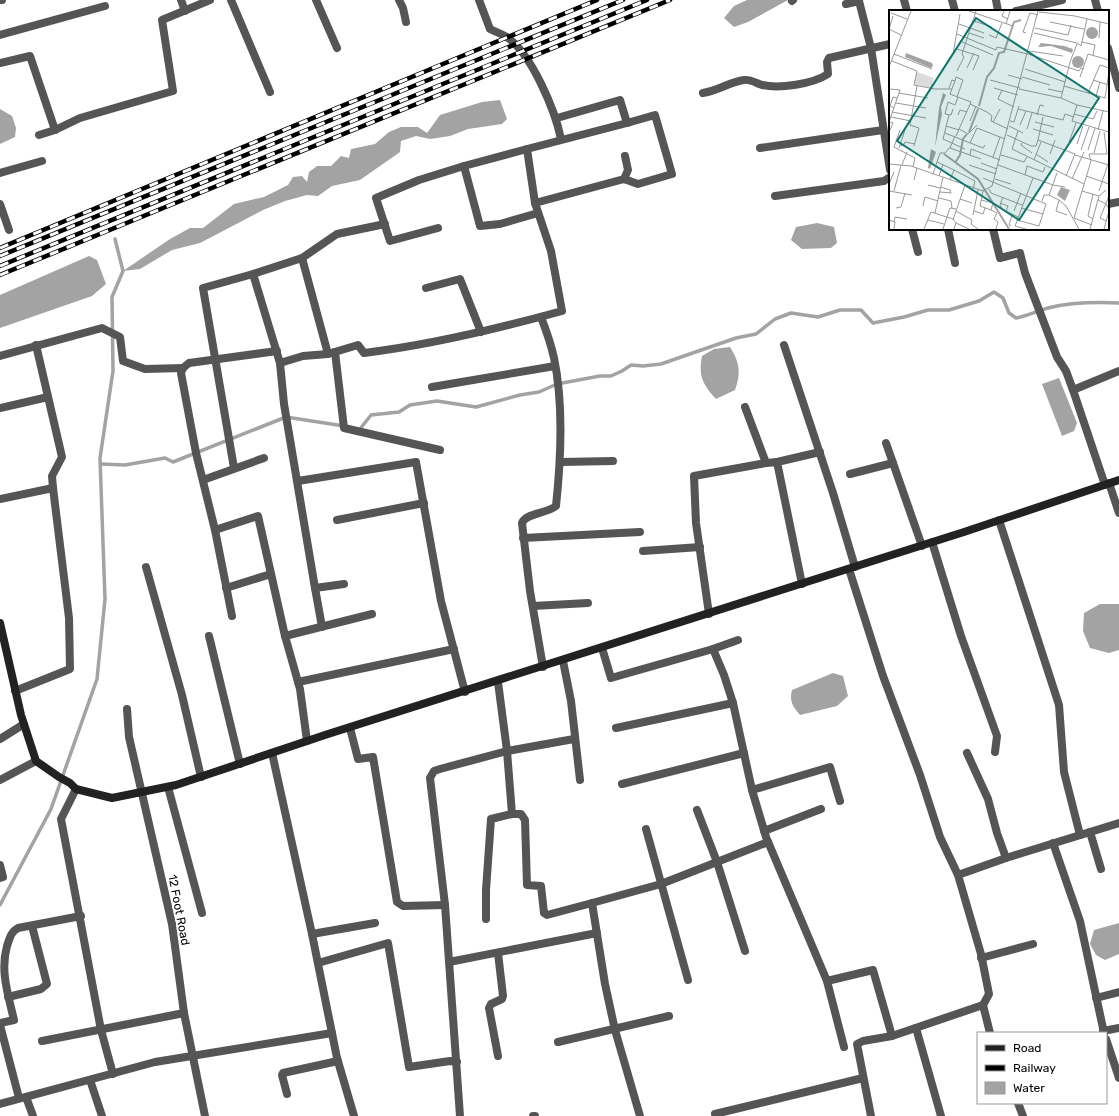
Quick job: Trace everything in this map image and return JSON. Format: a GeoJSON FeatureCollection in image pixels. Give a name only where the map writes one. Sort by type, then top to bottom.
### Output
{"type":"FeatureCollection","features":[{"type":"Feature","properties":{"kind":"street"},"geometry":{"type":"LineString","coordinates":[[181,0],[185,11]]}},
{"type":"Feature","properties":{"kind":"street"},"geometry":{"type":"LineString","coordinates":[[39,135],[55,130],[80,118],[173,91],[162,20],[210,0]]}},
{"type":"Feature","properties":{"kind":"street"},"geometry":{"type":"LineString","coordinates":[[231,0],[270,92]]}},
{"type":"Feature","properties":{"kind":"street"},"geometry":{"type":"LineString","coordinates":[[316,0],[337,48]]}},
{"type":"Feature","properties":{"kind":"street"},"geometry":{"type":"LineString","coordinates":[[399,0],[403,8],[406,22]]}},
{"type":"Feature","properties":{"kind":"street"},"geometry":{"type":"LineString","coordinates":[[479,0],[490,30],[507,37],[533,68],[557,118],[561,139]]}},
{"type":"Feature","properties":{"kind":"street"},"geometry":{"type":"LineString","coordinates":[[904,0],[907,10]]}},
{"type":"Feature","properties":{"kind":"street"},"geometry":{"type":"LineString","coordinates":[[952,0],[955,10]]}},
{"type":"Feature","properties":{"kind":"street"},"geometry":{"type":"LineString","coordinates":[[996,0],[998,10]]}},
{"type":"Feature","properties":{"kind":"street"},"geometry":{"type":"LineString","coordinates":[[1021,10],[1062,0]]}},
{"type":"Feature","properties":{"kind":"street"},"geometry":{"type":"LineString","coordinates":[[1095,0],[1098,10]]}},
{"type":"Feature","properties":{"kind":"street"},"geometry":{"type":"LineString","coordinates":[[846,4],[859,1],[871,48],[889,164]]}},
{"type":"Feature","properties":{"kind":"street"},"geometry":{"type":"LineString","coordinates":[[0,35],[105,6]]}},
{"type":"Feature","properties":{"kind":"street"},"geometry":{"type":"LineString","coordinates":[[703,93],[717,91],[732,82],[746,79],[763,85],[797,85],[820,80],[828,74],[827,62],[829,58],[889,44]]}},
{"type":"Feature","properties":{"kind":"street"},"geometry":{"type":"LineString","coordinates":[[1109,52],[1119,88]]}},
{"type":"Feature","properties":{"kind":"street"},"geometry":{"type":"LineString","coordinates":[[0,63],[30,56],[55,130]]}},
{"type":"Feature","properties":{"kind":"street"},"geometry":{"type":"LineString","coordinates":[[557,118],[620,100],[627,123]]}},
{"type":"Feature","properties":{"kind":"street"},"geometry":{"type":"LineString","coordinates":[[438,228],[390,241],[376,198],[419,180],[464,166],[654,115],[672,174],[638,184],[624,179],[535,203]]}},
{"type":"Feature","properties":{"kind":"street"},"geometry":{"type":"LineString","coordinates":[[760,148],[883,130]]}},
{"type":"Feature","properties":{"kind":"street"},"geometry":{"type":"LineString","coordinates":[[280,363],[303,356],[331,353],[358,345],[364,353],[406,348],[481,332],[562,311],[551,251],[535,203],[527,149]]}},
{"type":"Feature","properties":{"kind":"street"},"geometry":{"type":"LineString","coordinates":[[624,156],[628,170],[624,179]]}},
{"type":"Feature","properties":{"kind":"street"},"geometry":{"type":"LineString","coordinates":[[0,173],[42,161]]}},
{"type":"Feature","properties":{"kind":"street"},"geometry":{"type":"LineString","coordinates":[[464,166],[480,226],[500,224],[538,213]]}},
{"type":"Feature","properties":{"kind":"street"},"geometry":{"type":"LineString","coordinates":[[775,196],[884,181],[889,178]]}},
{"type":"Feature","properties":{"kind":"street"},"geometry":{"type":"LineString","coordinates":[[1109,204],[1119,202]]}},
{"type":"Feature","properties":{"kind":"street"},"geometry":{"type":"LineString","coordinates":[[0,204],[9,230]]}},
{"type":"Feature","properties":{"kind":"street"},"geometry":{"type":"LineString","coordinates":[[234,468],[203,288],[302,258],[337,234],[385,224]]}},
{"type":"Feature","properties":{"kind":"street"},"geometry":{"type":"LineString","coordinates":[[912,230],[918,252]]}},
{"type":"Feature","properties":{"kind":"street"},"geometry":{"type":"LineString","coordinates":[[948,230],[955,263]]}},
{"type":"Feature","properties":{"kind":"street"},"geometry":{"type":"LineString","coordinates":[[993,230],[1000,258],[1020,253],[1025,273],[1057,357],[1066,371],[1119,513]]}},
{"type":"Feature","properties":{"kind":"street"},"geometry":{"type":"LineString","coordinates":[[302,258],[331,353],[344,428],[440,450]]}},
{"type":"Feature","properties":{"kind":"street"},"geometry":{"type":"LineString","coordinates":[[253,274],[280,363],[284,404],[322,627]]}},
{"type":"Feature","properties":{"kind":"street"},"geometry":{"type":"LineString","coordinates":[[426,288],[460,279],[481,332]]}},
{"type":"Feature","properties":{"kind":"street"},"geometry":{"type":"LineString","coordinates":[[541,317],[555,366],[559,399],[561,462],[556,506],[546,513],[524,518],[523,538],[532,606],[543,667]]}},
{"type":"Feature","properties":{"kind":"street"},"geometry":{"type":"LineString","coordinates":[[0,356],[102,328],[120,337],[123,361],[145,369],[183,368]]}},
{"type":"Feature","properties":{"kind":"street"},"geometry":{"type":"LineString","coordinates":[[15,691],[70,669],[69,618],[52,476],[62,457],[36,345]]}},
{"type":"Feature","properties":{"kind":"street"},"geometry":{"type":"LineString","coordinates":[[784,345],[820,452],[883,676],[920,775],[940,837],[958,875],[990,994],[983,1005],[892,1036],[863,1041],[857,1044],[871,1116]]}},
{"type":"Feature","properties":{"kind":"street"},"geometry":{"type":"LineString","coordinates":[[232,616],[196,453],[181,373],[183,368],[189,363],[277,351]]}},
{"type":"Feature","properties":{"kind":"street"},"geometry":{"type":"LineString","coordinates":[[432,387],[555,366]]}},
{"type":"Feature","properties":{"kind":"street"},"geometry":{"type":"LineString","coordinates":[[1073,390],[1119,371]]}},
{"type":"Feature","properties":{"kind":"street"},"geometry":{"type":"LineString","coordinates":[[0,408],[48,397]]}},
{"type":"Feature","properties":{"kind":"street"},"geometry":{"type":"LineString","coordinates":[[745,407],[766,463]]}},
{"type":"Feature","properties":{"kind":"street"},"geometry":{"type":"LineString","coordinates":[[886,443],[922,546]]}},
{"type":"Feature","properties":{"kind":"street"},"geometry":{"type":"LineString","coordinates":[[709,614],[696,523],[694,476],[777,462],[820,452]]}},
{"type":"Feature","properties":{"kind":"street"},"geometry":{"type":"LineString","coordinates":[[203,480],[264,458]]}},
{"type":"Feature","properties":{"kind":"street"},"geometry":{"type":"LineString","coordinates":[[561,462],[613,461]]}},
{"type":"Feature","properties":{"kind":"street"},"geometry":{"type":"LineString","coordinates":[[298,481],[416,462],[441,601],[465,692]]}},
{"type":"Feature","properties":{"kind":"street"},"geometry":{"type":"LineString","coordinates":[[777,462],[802,584]]}},
{"type":"Feature","properties":{"kind":"street"},"geometry":{"type":"LineString","coordinates":[[850,474],[893,463]]}},
{"type":"Feature","properties":{"kind":"street"},"geometry":{"type":"LineString","coordinates":[[0,624],[15,691],[36,761],[58,777],[70,782],[76,790],[112,798],[168,787],[200,777],[307,741],[498,682],[922,546],[1119,480]]}},
{"type":"Feature","properties":{"kind":"street"},"geometry":{"type":"LineString","coordinates":[[0,498],[53,488]]}},
{"type":"Feature","properties":{"kind":"street"},"geometry":{"type":"LineString","coordinates":[[337,520],[424,503]]}},
{"type":"Feature","properties":{"kind":"street"},"geometry":{"type":"LineString","coordinates":[[214,530],[258,516],[285,636],[298,682],[307,741]]}},
{"type":"Feature","properties":{"kind":"street"},"geometry":{"type":"LineString","coordinates":[[999,520],[1059,704],[1064,772],[1080,835]]}},
{"type":"Feature","properties":{"kind":"street"},"geometry":{"type":"LineString","coordinates":[[523,538],[640,532]]}},
{"type":"Feature","properties":{"kind":"street"},"geometry":{"type":"LineString","coordinates":[[932,542],[961,636],[996,736],[995,752]]}},
{"type":"Feature","properties":{"kind":"street"},"geometry":{"type":"LineString","coordinates":[[643,551],[700,547]]}},
{"type":"Feature","properties":{"kind":"street"},"geometry":{"type":"LineString","coordinates":[[146,567],[182,695],[200,777]]}},
{"type":"Feature","properties":{"kind":"street"},"geometry":{"type":"LineString","coordinates":[[226,588],[271,574]]}},
{"type":"Feature","properties":{"kind":"street"},"geometry":{"type":"LineString","coordinates":[[315,588],[344,584]]}},
{"type":"Feature","properties":{"kind":"street"},"geometry":{"type":"LineString","coordinates":[[532,606],[588,603]]}},
{"type":"Feature","properties":{"kind":"street"},"geometry":{"type":"LineString","coordinates":[[285,636],[372,614]]}},
{"type":"Feature","properties":{"kind":"street"},"geometry":{"type":"LineString","coordinates":[[209,636],[240,764]]}},
{"type":"Feature","properties":{"kind":"street"},"geometry":{"type":"LineString","coordinates":[[602,648],[612,678],[713,649],[738,640]]}},
{"type":"Feature","properties":{"kind":"street"},"geometry":{"type":"LineString","coordinates":[[298,682],[454,649]]}},
{"type":"Feature","properties":{"kind":"street"},"geometry":{"type":"LineString","coordinates":[[713,649],[724,675],[733,703],[752,790],[764,831],[827,980],[844,1047]]}},
{"type":"Feature","properties":{"kind":"street"},"geometry":{"type":"LineString","coordinates":[[563,661],[571,701],[574,739],[580,780]]}},
{"type":"Feature","properties":{"kind":"street"},"geometry":{"type":"LineString","coordinates":[[498,682],[507,752],[512,814]]}},
{"type":"Feature","properties":{"kind":"street"},"geometry":{"type":"LineString","coordinates":[[616,728],[733,703]]}},
{"type":"Feature","properties":{"kind":"street","name":"12 Foot Road"},"geometry":{"type":"LineString","coordinates":[[127,709],[129,738],[140,792],[172,924],[184,1013],[205,1116]]}},
{"type":"Feature","properties":{"kind":"street"},"geometry":{"type":"LineString","coordinates":[[0,739],[24,724]]}},
{"type":"Feature","properties":{"kind":"street"},"geometry":{"type":"LineString","coordinates":[[350,728],[358,759],[373,757],[398,902],[403,906],[445,905]]}},
{"type":"Feature","properties":{"kind":"street"},"geometry":{"type":"LineString","coordinates":[[460,1116],[445,905],[430,778],[434,771],[440,768],[507,752],[574,739]]}},
{"type":"Feature","properties":{"kind":"street"},"geometry":{"type":"LineString","coordinates":[[272,753],[312,934],[338,1062],[354,1116]]}},
{"type":"Feature","properties":{"kind":"street"},"geometry":{"type":"LineString","coordinates":[[622,784],[744,753]]}},
{"type":"Feature","properties":{"kind":"street"},"geometry":{"type":"LineString","coordinates":[[967,753],[988,799],[996,833],[1006,858]]}},
{"type":"Feature","properties":{"kind":"street"},"geometry":{"type":"LineString","coordinates":[[0,780],[36,761]]}},
{"type":"Feature","properties":{"kind":"street"},"geometry":{"type":"LineString","coordinates":[[752,790],[830,767],[840,801]]}},
{"type":"Feature","properties":{"kind":"street"},"geometry":{"type":"LineString","coordinates":[[168,787],[202,912]]}},
{"type":"Feature","properties":{"kind":"street"},"geometry":{"type":"LineString","coordinates":[[76,790],[61,819],[81,916],[101,1030],[113,1074]]}},
{"type":"Feature","properties":{"kind":"street"},"geometry":{"type":"LineString","coordinates":[[764,831],[821,809]]}},
{"type":"Feature","properties":{"kind":"street"},"geometry":{"type":"LineString","coordinates":[[698,810],[717,862],[744,951]]}},
{"type":"Feature","properties":{"kind":"street"},"geometry":{"type":"LineString","coordinates":[[486,919],[486,890],[491,819],[512,814],[521,814],[525,820],[526,883],[528,886],[541,886],[545,914],[661,884],[768,842]]}},
{"type":"Feature","properties":{"kind":"street"},"geometry":{"type":"LineString","coordinates":[[958,875],[1006,858],[1119,823]]}},
{"type":"Feature","properties":{"kind":"street"},"geometry":{"type":"LineString","coordinates":[[646,829],[688,980]]}},
{"type":"Feature","properties":{"kind":"street"},"geometry":{"type":"LineString","coordinates":[[1090,832],[1102,869]]}},
{"type":"Feature","properties":{"kind":"street"},"geometry":{"type":"LineString","coordinates":[[1053,843],[1080,921],[1104,1032]]}},
{"type":"Feature","properties":{"kind":"street"},"geometry":{"type":"LineString","coordinates":[[0,865],[3,877],[0,878]]}},
{"type":"Feature","properties":{"kind":"street"},"geometry":{"type":"LineString","coordinates":[[592,903],[616,1030],[640,1116]]}},
{"type":"Feature","properties":{"kind":"street"},"geometry":{"type":"LineString","coordinates":[[33,1116],[3,1051],[0,1024],[14,1020],[2,972],[3,956],[11,933],[18,928],[81,916]]}},
{"type":"Feature","properties":{"kind":"street"},"geometry":{"type":"LineString","coordinates":[[312,934],[375,923]]}},
{"type":"Feature","properties":{"kind":"street"},"geometry":{"type":"LineString","coordinates":[[8,997],[42,989],[47,984],[32,926]]}},
{"type":"Feature","properties":{"kind":"street"},"geometry":{"type":"LineString","coordinates":[[449,962],[597,933]]}},
{"type":"Feature","properties":{"kind":"street"},"geometry":{"type":"LineString","coordinates":[[318,963],[388,943],[409,1067],[450,1061],[457,1062]]}},
{"type":"Feature","properties":{"kind":"street"},"geometry":{"type":"LineString","coordinates":[[981,958],[1033,944]]}},
{"type":"Feature","properties":{"kind":"street"},"geometry":{"type":"LineString","coordinates":[[498,953],[503,996],[491,1004],[490,1008],[498,1056]]}},
{"type":"Feature","properties":{"kind":"street"},"geometry":{"type":"LineString","coordinates":[[827,980],[873,970],[892,1036]]}},
{"type":"Feature","properties":{"kind":"street"},"geometry":{"type":"LineString","coordinates":[[1096,998],[1119,992]]}},
{"type":"Feature","properties":{"kind":"street"},"geometry":{"type":"LineString","coordinates":[[983,1005],[990,1032]]}},
{"type":"Feature","properties":{"kind":"street"},"geometry":{"type":"LineString","coordinates":[[42,1042],[184,1013]]}},
{"type":"Feature","properties":{"kind":"street"},"geometry":{"type":"LineString","coordinates":[[558,1042],[616,1030],[669,1016]]}},
{"type":"Feature","properties":{"kind":"street"},"geometry":{"type":"LineString","coordinates":[[916,1028],[941,1116]]}},
{"type":"Feature","properties":{"kind":"street"},"geometry":{"type":"LineString","coordinates":[[1107,1033],[1119,1028]]}},
{"type":"Feature","properties":{"kind":"street"},"geometry":{"type":"LineString","coordinates":[[0,1104],[155,1062],[332,1033]]}},
{"type":"Feature","properties":{"kind":"street"},"geometry":{"type":"LineString","coordinates":[[1107,1043],[1119,1078]]}},
{"type":"Feature","properties":{"kind":"street"},"geometry":{"type":"LineString","coordinates":[[287,1094],[282,1075],[283,1073],[338,1062]]}},
{"type":"Feature","properties":{"kind":"street"},"geometry":{"type":"LineString","coordinates":[[714,1114],[863,1078]]}},
{"type":"Feature","properties":{"kind":"street"},"geometry":{"type":"LineString","coordinates":[[90,1080],[102,1116]]}},
{"type":"Feature","properties":{"kind":"street"},"geometry":{"type":"LineString","coordinates":[[1018,1104],[1023,1116]]}},
{"type":"Feature","properties":{"kind":"water"},"geometry":{"type":"Polygon","coordinates":[[[747,0],[788,0],[748,22],[734,27],[724,18],[734,6],[747,0]]]}},
{"type":"Feature","properties":{"kind":"water"},"geometry":{"type":"Polygon","coordinates":[[[500,100],[507,119],[502,124],[468,129],[450,136],[430,139],[416,136],[401,141],[400,152],[360,180],[332,186],[318,196],[307,195],[285,201],[263,210],[200,243],[172,250],[140,269],[123,271],[170,239],[190,228],[203,228],[234,204],[264,197],[288,185],[293,177],[302,176],[307,182],[309,172],[317,166],[331,166],[341,156],[349,158],[351,149],[375,144],[389,132],[401,127],[418,127],[427,133],[440,115],[482,102],[500,100]]]}},
{"type":"Feature","properties":{"kind":"water"},"geometry":{"type":"Polygon","coordinates":[[[0,109],[12,116],[16,128],[15,137],[0,144],[0,109]]]}},
{"type":"Feature","properties":{"kind":"water"},"geometry":{"type":"Polygon","coordinates":[[[817,223],[834,227],[837,243],[831,248],[802,249],[791,240],[796,227],[817,223]]]}},
{"type":"Feature","properties":{"kind":"water"},"geometry":{"type":"Polygon","coordinates":[[[89,256],[97,260],[106,284],[92,296],[0,328],[0,295],[89,256]]]}},
{"type":"Feature","properties":{"kind":"water"},"geometry":{"type":"Polygon","coordinates":[[[730,347],[738,363],[739,373],[737,384],[735,390],[716,399],[705,385],[701,375],[702,356],[714,349],[730,347]]]}},
{"type":"Feature","properties":{"kind":"water"},"geometry":{"type":"Polygon","coordinates":[[[1059,378],[1077,423],[1074,431],[1062,436],[1042,384],[1059,378]]]}},
{"type":"Feature","properties":{"kind":"water"},"geometry":{"type":"Polygon","coordinates":[[[1100,604],[1119,604],[1119,650],[1109,653],[1090,648],[1083,631],[1084,613],[1100,604]]]}},
{"type":"Feature","properties":{"kind":"water"},"geometry":{"type":"Polygon","coordinates":[[[833,673],[843,676],[848,696],[837,706],[800,715],[792,704],[792,690],[833,673]]]}},
{"type":"Feature","properties":{"kind":"water"},"geometry":{"type":"Polygon","coordinates":[[[1119,923],[1119,954],[1105,960],[1096,955],[1090,944],[1094,930],[1119,923]]]}},
{"type":"Feature","properties":{"kind":"waterway"},"geometry":{"type":"LineString","coordinates":[[0,905],[51,809],[97,679],[105,599],[100,458],[113,371],[112,297],[123,271],[115,239]]}},
{"type":"Feature","properties":{"kind":"waterway"},"geometry":{"type":"LineString","coordinates":[[358,429],[360,429],[371,415],[399,412],[410,405],[437,401],[476,407],[520,395],[539,392],[557,384],[600,376],[611,376],[631,365],[643,366],[661,364],[736,338],[756,334],[775,319],[791,313],[818,317],[840,310],[861,310],[873,323],[904,317],[928,310],[949,310],[979,301],[994,292],[1003,298],[1009,313],[1016,318],[1048,308],[1066,305],[1119,303]]}},
{"type":"Feature","properties":{"kind":"waterway"},"geometry":{"type":"LineString","coordinates":[[101,464],[125,465],[165,458],[173,462],[286,417],[344,426]]}},
{"type":"Feature","properties":{"kind":"railway"},"geometry":{"type":"LineString","coordinates":[[0,248],[597,0]]}},
{"type":"Feature","properties":{"kind":"railway"},"geometry":{"type":"LineString","coordinates":[[0,256],[623,0]]}},
{"type":"Feature","properties":{"kind":"railway"},"geometry":{"type":"LineString","coordinates":[[0,266],[647,0]]}},
{"type":"Feature","properties":{"kind":"railway"},"geometry":{"type":"LineString","coordinates":[[0,275],[670,0]]}}]}
